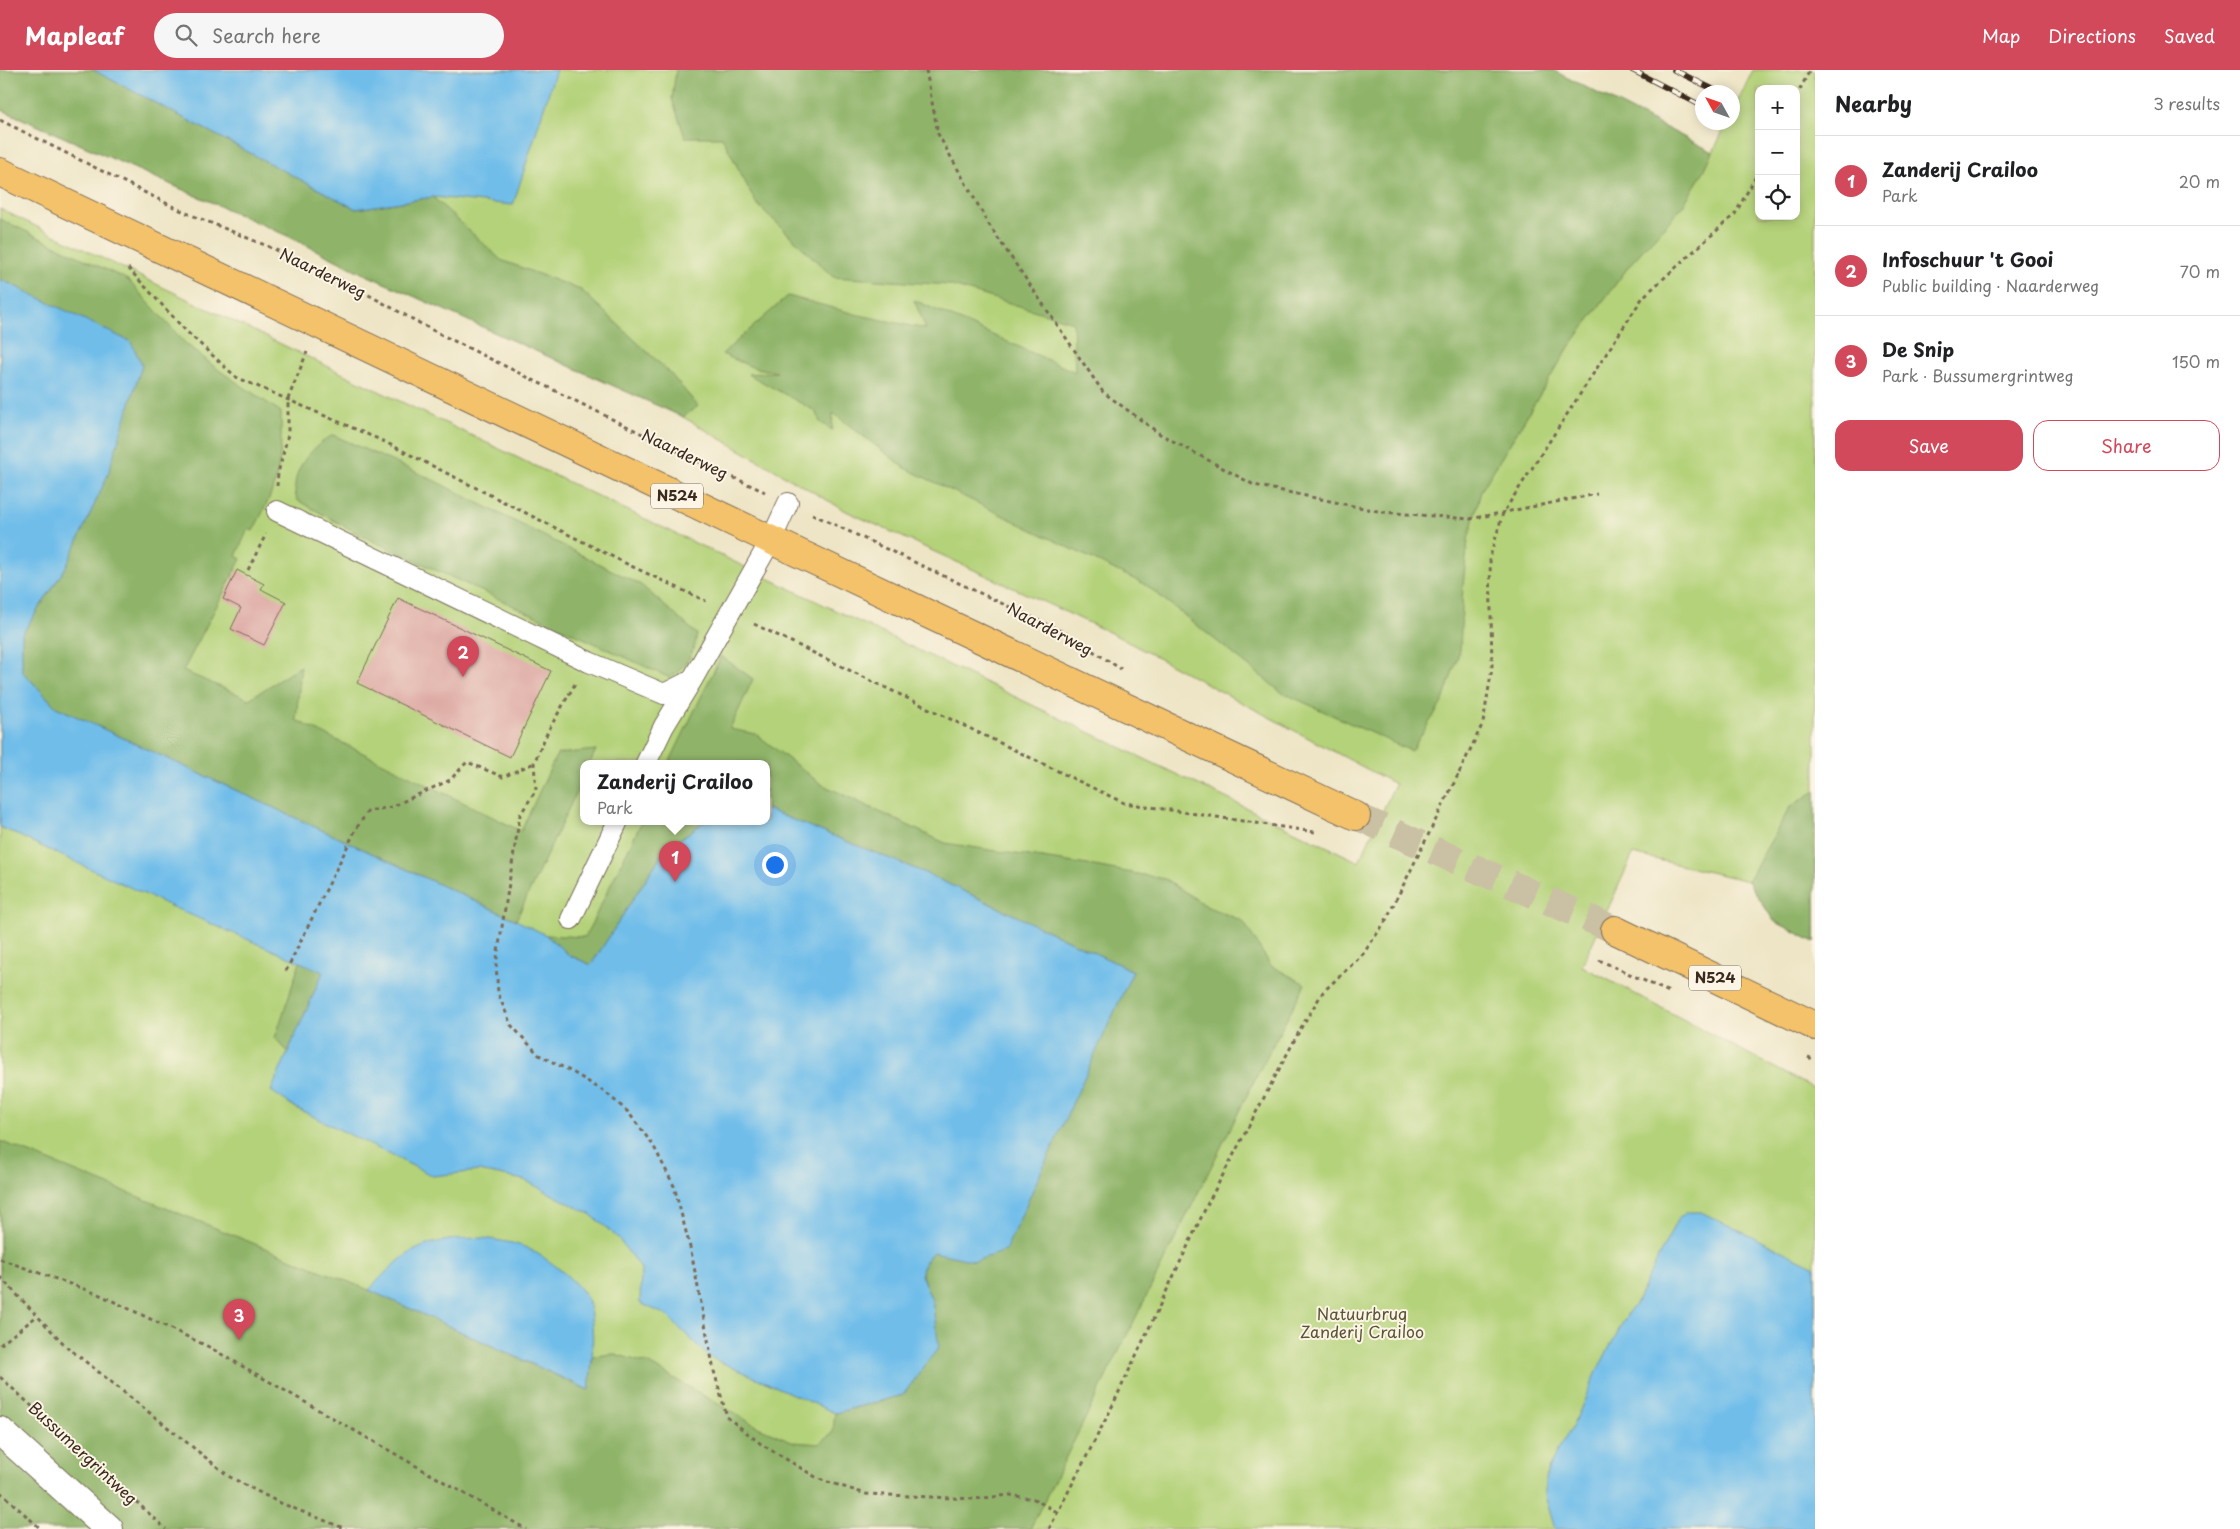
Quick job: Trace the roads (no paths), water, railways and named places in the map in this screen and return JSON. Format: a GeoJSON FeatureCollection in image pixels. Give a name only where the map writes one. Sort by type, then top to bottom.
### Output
{"type":"FeatureCollection","features":[{"type":"Feature","properties":{"kind":"main road","name":"N524"},"geometry":{"type":"LineString","coordinates":[[0,172],[771,540],[1356,816]]}},
{"type":"Feature","properties":{"kind":"main road","name":"N524"},"geometry":{"type":"LineString","coordinates":[[1614,930],[1815,1026]]}},
{"type":"Feature","properties":{"kind":"street"},"geometry":{"type":"LineString","coordinates":[[0,1431],[109,1529]]}},
{"type":"Feature","properties":{"kind":"lane"},"geometry":{"type":"LineString","coordinates":[[647,760],[664,726],[771,540],[788,503]]}},
{"type":"Feature","properties":{"kind":"lane"},"geometry":{"type":"LineString","coordinates":[[277,511],[589,662],[664,694],[692,680]]}},
{"type":"Feature","properties":{"kind":"lane"},"geometry":{"type":"LineString","coordinates":[[571,919],[616,825]]}},
{"type":"Feature","properties":{"kind":"water"},"geometry":{"type":"Polygon","coordinates":[[[93,70],[556,70],[513,205],[433,197],[356,209],[93,70]]]}},
{"type":"Feature","properties":{"kind":"water"},"geometry":{"type":"Polygon","coordinates":[[[0,279],[131,342],[142,365],[107,477],[66,567],[22,634],[22,671],[56,707],[516,920],[546,935],[569,955],[591,965],[664,851],[700,825],[770,825],[770,811],[923,872],[1133,971],[1005,1251],[975,1261],[933,1252],[925,1261],[921,1275],[932,1300],[939,1347],[903,1395],[835,1413],[709,1357],[666,1315],[640,1303],[641,1269],[617,1237],[590,1214],[524,1180],[479,1171],[433,1176],[296,1108],[271,1091],[323,972],[170,906],[0,827],[0,279]]]}},
{"type":"Feature","properties":{"kind":"water"},"geometry":{"type":"Polygon","coordinates":[[[1687,1212],[1701,1212],[1815,1267],[1815,1529],[1555,1529],[1545,1496],[1545,1478],[1549,1467],[1577,1417],[1599,1367],[1629,1311],[1634,1306],[1677,1220],[1687,1212]]]}},
{"type":"Feature","properties":{"kind":"water"},"geometry":{"type":"Polygon","coordinates":[[[484,1238],[507,1242],[529,1249],[554,1265],[579,1287],[588,1302],[592,1324],[589,1390],[369,1290],[396,1263],[407,1254],[419,1248],[447,1240],[484,1238]]]}},
{"type":"Feature","properties":{"kind":"tunnel"},"geometry":{"type":"LineString","coordinates":[[1356,816],[1615,930]]}},
{"type":"Feature","properties":{"kind":"railway"},"geometry":{"type":"LineString","coordinates":[[1632,70],[1695,102]]}},
{"type":"Feature","properties":{"kind":"railway"},"geometry":{"type":"LineString","coordinates":[[1674,70],[1705,85]]}},
{"type":"Feature","properties":{"kind":"place","name":"Infoschuur 't Gooi"},"geometry":{"type":"Point","coordinates":[463,677]}},
{"type":"Feature","properties":{"kind":"place","name":"Zanderij Crailoo"},"geometry":{"type":"Point","coordinates":[675,882]}},
{"type":"Feature","properties":{"kind":"place","name":"De Snip"},"geometry":{"type":"Point","coordinates":[239,1340]}},
{"type":"Feature","properties":{"kind":"park label","name":"Natuurbrug Zanderij Crailoo"},"geometry":{"type":"Point","coordinates":[1362,1323]}}]}
